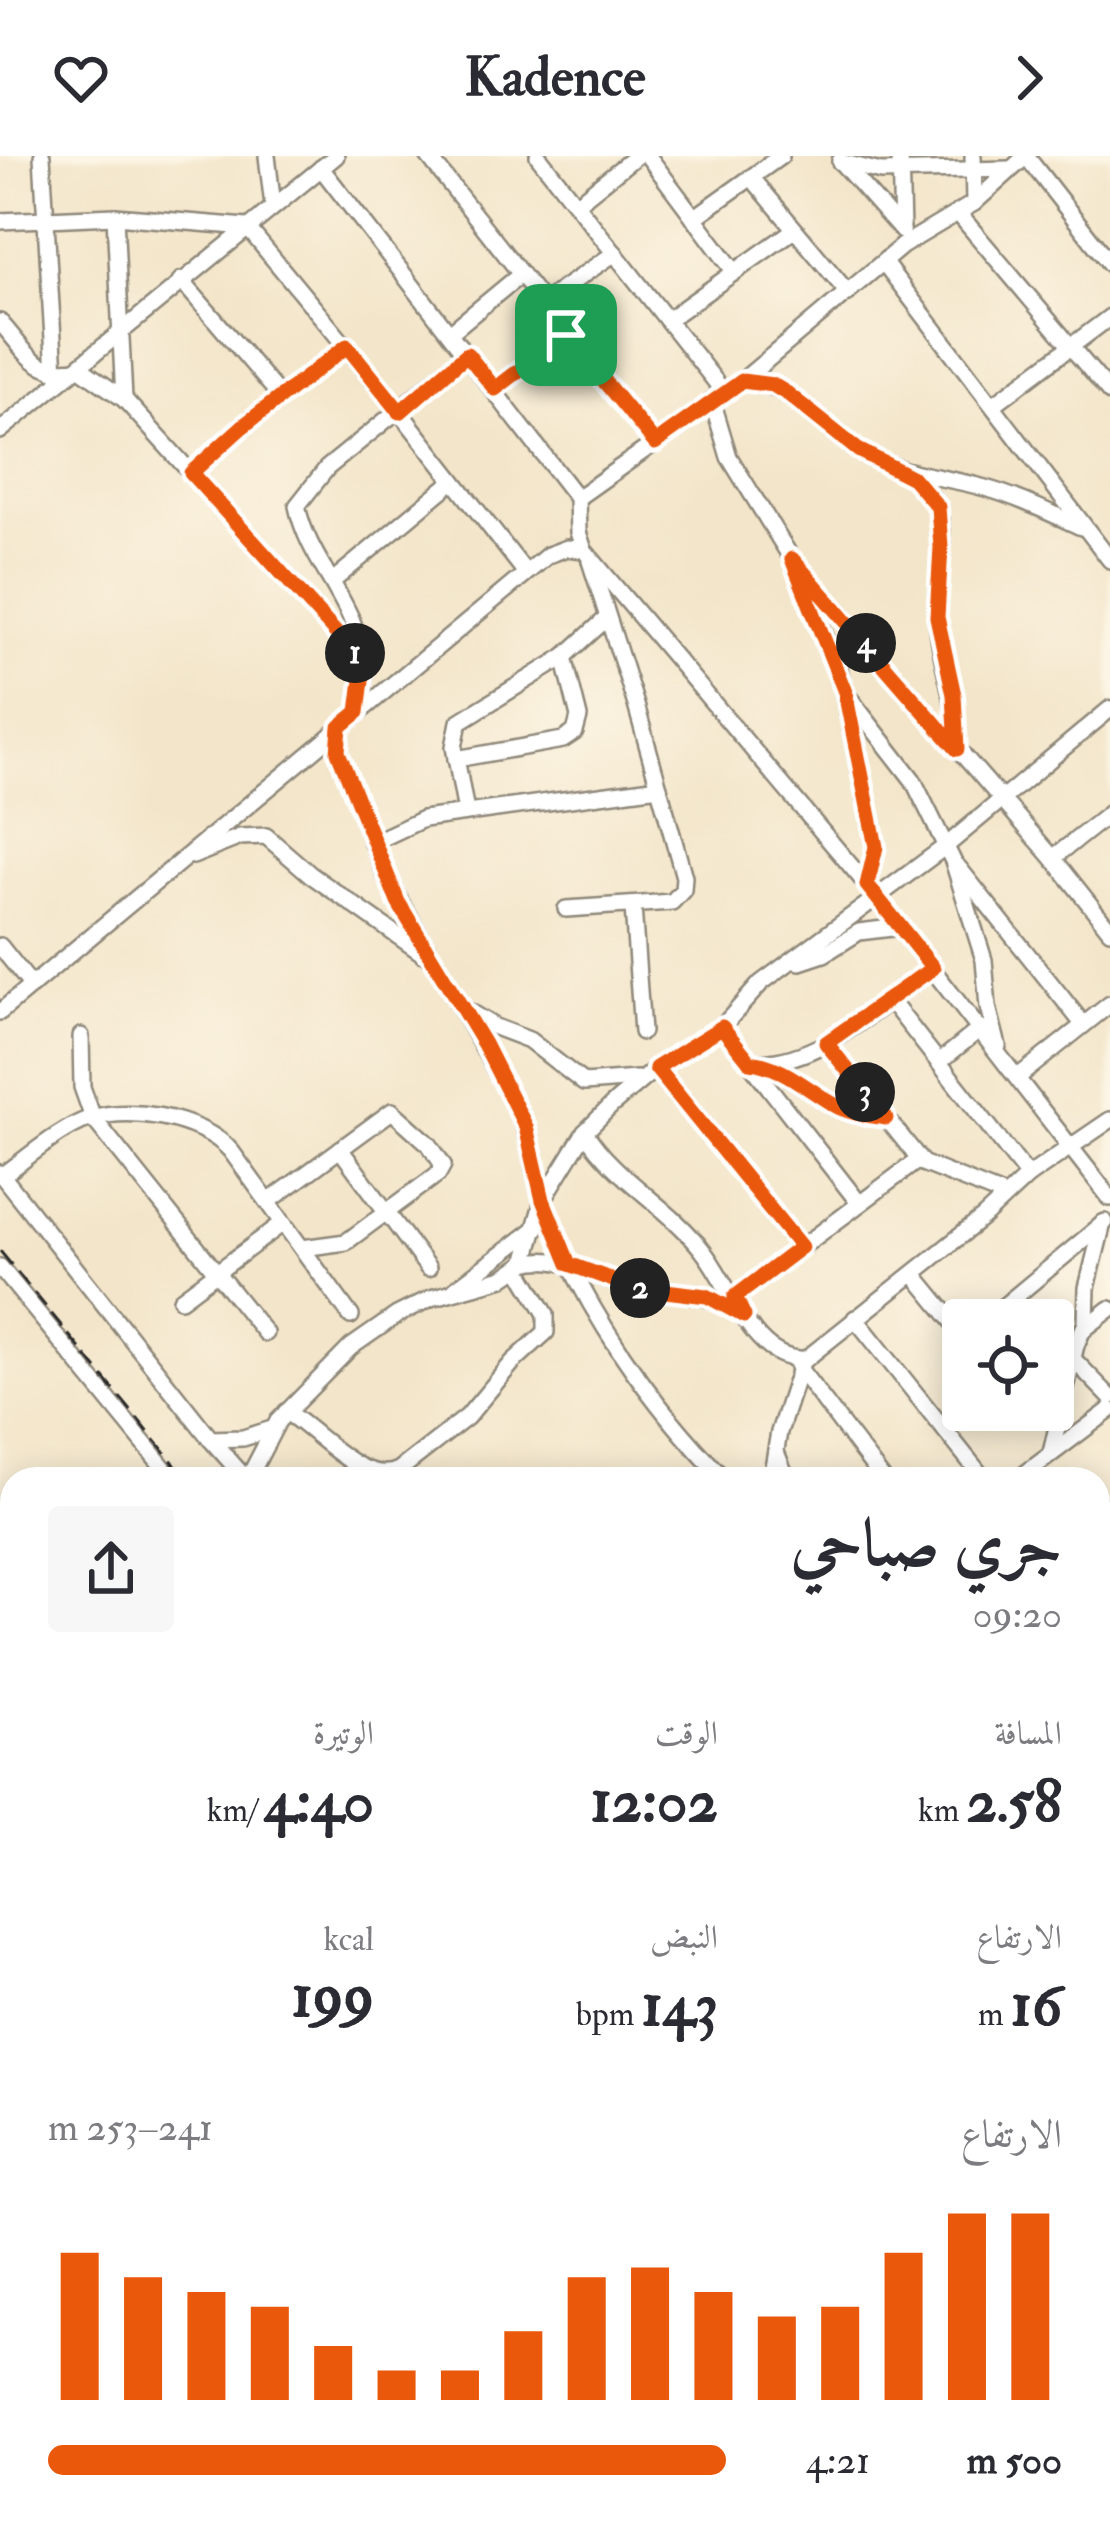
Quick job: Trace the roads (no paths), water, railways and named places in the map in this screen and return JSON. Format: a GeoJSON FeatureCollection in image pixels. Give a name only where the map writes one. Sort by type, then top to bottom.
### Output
{"type":"FeatureCollection","features":[{"type":"Feature","properties":{"kind":"street"},"geometry":{"type":"LineString","coordinates":[[42,156],[55,372]]}},
{"type":"Feature","properties":{"kind":"street"},"geometry":{"type":"LineString","coordinates":[[267,156],[272,206]]}},
{"type":"Feature","properties":{"kind":"street"},"geometry":{"type":"LineString","coordinates":[[0,431],[336,156]]}},
{"type":"Feature","properties":{"kind":"street"},"geometry":{"type":"LineString","coordinates":[[428,156],[655,443]]}},
{"type":"Feature","properties":{"kind":"street"},"geometry":{"type":"LineString","coordinates":[[538,156],[667,320],[717,395],[729,457],[792,559],[1110,930]]}},
{"type":"Feature","properties":{"kind":"street"},"geometry":{"type":"LineString","coordinates":[[577,203],[636,156]]}},
{"type":"Feature","properties":{"kind":"street"},"geometry":{"type":"LineString","coordinates":[[648,156],[734,272]]}},
{"type":"Feature","properties":{"kind":"street"},"geometry":{"type":"LineString","coordinates":[[694,218],[781,156]]}},
{"type":"Feature","properties":{"kind":"street"},"geometry":{"type":"LineString","coordinates":[[577,498],[742,381],[884,263],[902,238],[974,203],[1026,156],[1110,264]]}},
{"type":"Feature","properties":{"kind":"street"},"geometry":{"type":"LineString","coordinates":[[838,159],[1009,170]]}},
{"type":"Feature","properties":{"kind":"street"},"geometry":{"type":"LineString","coordinates":[[838,159],[902,238]]}},
{"type":"Feature","properties":{"kind":"street"},"geometry":{"type":"LineString","coordinates":[[900,164],[902,238]]}},
{"type":"Feature","properties":{"kind":"street"},"geometry":{"type":"LineString","coordinates":[[973,165],[974,203]]}},
{"type":"Feature","properties":{"kind":"street"},"geometry":{"type":"LineString","coordinates":[[321,168],[577,498],[578,532],[680,854],[683,890],[672,902],[566,909]]}},
{"type":"Feature","properties":{"kind":"street"},"geometry":{"type":"LineString","coordinates":[[752,178],[848,293]]}},
{"type":"Feature","properties":{"kind":"street"},"geometry":{"type":"LineString","coordinates":[[958,213],[1110,393]]}},
{"type":"Feature","properties":{"kind":"street"},"geometry":{"type":"LineString","coordinates":[[115,216],[124,399]]}},
{"type":"Feature","properties":{"kind":"street"},"geometry":{"type":"LineString","coordinates":[[0,221],[115,216],[247,227],[526,573]]}},
{"type":"Feature","properties":{"kind":"street"},"geometry":{"type":"LineString","coordinates":[[667,320],[794,230]]}},
{"type":"Feature","properties":{"kind":"street"},"geometry":{"type":"LineString","coordinates":[[542,303],[615,253]]}},
{"type":"Feature","properties":{"kind":"street"},"geometry":{"type":"LineString","coordinates":[[884,263],[1110,560]]}},
{"type":"Feature","properties":{"kind":"street"},"geometry":{"type":"LineString","coordinates":[[451,332],[520,275]]}},
{"type":"Feature","properties":{"kind":"street"},"geometry":{"type":"LineString","coordinates":[[181,280],[281,397]]}},
{"type":"Feature","properties":{"kind":"street"},"geometry":{"type":"LineString","coordinates":[[993,405],[1110,317]]}},
{"type":"Feature","properties":{"kind":"street"},"geometry":{"type":"LineString","coordinates":[[0,322],[41,368],[55,372],[80,368],[124,399],[364,664]]}},
{"type":"Feature","properties":{"kind":"street"},"geometry":{"type":"LineString","coordinates":[[495,389],[566,335]]}},
{"type":"Feature","properties":{"kind":"street"},"geometry":{"type":"LineString","coordinates":[[191,473],[347,346]]}},
{"type":"Feature","properties":{"kind":"street"},"geometry":{"type":"LineString","coordinates":[[358,712],[364,664],[352,617],[310,545],[298,502],[327,468],[467,354]]}},
{"type":"Feature","properties":{"kind":"street"},"geometry":{"type":"LineString","coordinates":[[742,381],[773,385],[858,450],[927,490],[938,507],[937,617],[954,695],[957,749]]}},
{"type":"Feature","properties":{"kind":"street"},"geometry":{"type":"LineString","coordinates":[[899,471],[991,489],[1081,526]]}},
{"type":"Feature","properties":{"kind":"street"},"geometry":{"type":"LineString","coordinates":[[334,580],[454,481]]}},
{"type":"Feature","properties":{"kind":"street"},"geometry":{"type":"LineString","coordinates":[[1097,547],[1110,574]]}},
{"type":"Feature","properties":{"kind":"street"},"geometry":{"type":"LineString","coordinates":[[0,1012],[526,573],[555,551],[586,552],[872,891],[1110,1198]]}},
{"type":"Feature","properties":{"kind":"street"},"geometry":{"type":"LineString","coordinates":[[792,559],[845,692],[876,847],[872,891]]}},
{"type":"Feature","properties":{"kind":"street"},"geometry":{"type":"LineString","coordinates":[[466,812],[454,747],[459,722],[564,657],[608,618]]}},
{"type":"Feature","properties":{"kind":"street"},"geometry":{"type":"LineString","coordinates":[[456,759],[563,740],[575,732],[579,717],[564,657]]}},
{"type":"Feature","properties":{"kind":"street"},"geometry":{"type":"LineString","coordinates":[[845,692],[886,751],[913,780],[949,853],[984,960],[988,1007],[1000,1055]]}},
{"type":"Feature","properties":{"kind":"street"},"geometry":{"type":"LineString","coordinates":[[401,1467],[466,1417],[546,1332],[546,1315],[522,1266],[543,1200],[584,1132],[651,1072],[722,1027],[750,994],[872,891],[949,853],[1001,799],[1110,710]]}},
{"type":"Feature","properties":{"kind":"street"},"geometry":{"type":"LineString","coordinates":[[340,727],[338,752],[356,788],[372,842],[398,902],[461,1005],[526,1127],[543,1200],[569,1264],[641,1379],[712,1467]]}},
{"type":"Feature","properties":{"kind":"street"},"geometry":{"type":"LineString","coordinates":[[372,842],[422,819],[659,787]]}},
{"type":"Feature","properties":{"kind":"street"},"geometry":{"type":"LineString","coordinates":[[1053,858],[1110,813]]}},
{"type":"Feature","properties":{"kind":"street"},"geometry":{"type":"LineString","coordinates":[[179,862],[240,837],[260,834],[432,959]]}},
{"type":"Feature","properties":{"kind":"street"},"geometry":{"type":"LineString","coordinates":[[949,853],[1083,1024]]}},
{"type":"Feature","properties":{"kind":"street"},"geometry":{"type":"LineString","coordinates":[[633,907],[642,1032]]}},
{"type":"Feature","properties":{"kind":"street"},"geometry":{"type":"LineString","coordinates":[[791,963],[817,957],[859,932],[900,927]]}},
{"type":"Feature","properties":{"kind":"street"},"geometry":{"type":"LineString","coordinates":[[0,946],[32,986]]}},
{"type":"Feature","properties":{"kind":"street"},"geometry":{"type":"LineString","coordinates":[[758,1063],[783,1063],[826,1043],[933,968]]}},
{"type":"Feature","properties":{"kind":"street"},"geometry":{"type":"LineString","coordinates":[[889,999],[1028,1176]]}},
{"type":"Feature","properties":{"kind":"street"},"geometry":{"type":"LineString","coordinates":[[1018,1077],[1110,1004]]}},
{"type":"Feature","properties":{"kind":"street"},"geometry":{"type":"LineString","coordinates":[[461,1005],[495,1027],[529,1040],[584,1083],[626,1082],[651,1072]]}},
{"type":"Feature","properties":{"kind":"street"},"geometry":{"type":"LineString","coordinates":[[722,1027],[758,1063],[859,1203]]}},
{"type":"Feature","properties":{"kind":"street"},"geometry":{"type":"LineString","coordinates":[[939,1062],[980,1029]]}},
{"type":"Feature","properties":{"kind":"street"},"geometry":{"type":"LineString","coordinates":[[81,1036],[80,1077],[93,1118],[265,1333]]}},
{"type":"Feature","properties":{"kind":"street"},"geometry":{"type":"LineString","coordinates":[[826,1043],[920,1160],[1006,1196]]}},
{"type":"Feature","properties":{"kind":"street"},"geometry":{"type":"LineString","coordinates":[[758,1063],[838,1107],[886,1118]]}},
{"type":"Feature","properties":{"kind":"street"},"geometry":{"type":"LineString","coordinates":[[651,1072],[801,1247]]}},
{"type":"Feature","properties":{"kind":"street"},"geometry":{"type":"LineString","coordinates":[[268,1202],[392,1111],[429,1144],[443,1165],[388,1214],[346,1242],[302,1248]]}},
{"type":"Feature","properties":{"kind":"street"},"geometry":{"type":"LineString","coordinates":[[236,1467],[1,1175],[93,1118],[164,1118],[209,1131],[232,1151],[351,1316]]}},
{"type":"Feature","properties":{"kind":"street"},"geometry":{"type":"LineString","coordinates":[[773,1467],[802,1363],[1028,1176],[1106,1128]]}},
{"type":"Feature","properties":{"kind":"street"},"geometry":{"type":"LineString","coordinates":[[584,1132],[681,1225],[772,1352],[802,1363],[875,1467]]}},
{"type":"Feature","properties":{"kind":"street"},"geometry":{"type":"LineString","coordinates":[[340,1149],[428,1268]]}},
{"type":"Feature","properties":{"kind":"street"},"geometry":{"type":"LineString","coordinates":[[735,1297],[920,1160]]}},
{"type":"Feature","properties":{"kind":"street"},"geometry":{"type":"LineString","coordinates":[[1012,1299],[1107,1221]]}},
{"type":"Feature","properties":{"kind":"street"},"geometry":{"type":"LineString","coordinates":[[1107,1221],[1090,1274],[1074,1360],[1110,1397]]}},
{"type":"Feature","properties":{"kind":"street"},"geometry":{"type":"LineString","coordinates":[[182,1299],[284,1222]]}},
{"type":"Feature","properties":{"kind":"street"},"geometry":{"type":"LineString","coordinates":[[453,1292],[537,1227]]}},
{"type":"Feature","properties":{"kind":"street"},"geometry":{"type":"LineString","coordinates":[[253,1467],[286,1412],[351,1347],[397,1315],[453,1292],[503,1279],[522,1266],[551,1259],[632,1287],[707,1296],[744,1316]]}},
{"type":"Feature","properties":{"kind":"street"},"geometry":{"type":"LineString","coordinates":[[0,1267],[163,1467]]}},
{"type":"Feature","properties":{"kind":"street"},"geometry":{"type":"LineString","coordinates":[[914,1274],[942,1308]]}},
{"type":"Feature","properties":{"kind":"street"},"geometry":{"type":"LineString","coordinates":[[1083,1330],[1110,1309]]}},
{"type":"Feature","properties":{"kind":"street"},"geometry":{"type":"LineString","coordinates":[[854,1318],[974,1467]]}},
{"type":"Feature","properties":{"kind":"street"},"geometry":{"type":"LineString","coordinates":[[1033,1467],[1110,1410]]}},
{"type":"Feature","properties":{"kind":"street"},"geometry":{"type":"LineString","coordinates":[[286,1412],[359,1467]]}},
{"type":"Feature","properties":{"kind":"street"},"geometry":{"type":"LineString","coordinates":[[210,1439],[243,1438],[272,1430]]}},
{"type":"Feature","properties":{"kind":"street"},"geometry":{"type":"LineString","coordinates":[[1051,1453],[1056,1431]]}},
{"type":"Feature","properties":{"kind":"street"},"geometry":{"type":"LineString","coordinates":[[776,1450],[782,1467]]}},
{"type":"Feature","properties":{"kind":"street"},"geometry":{"type":"LineString","coordinates":[[1110,1696],[1110,1740]]}},
{"type":"Feature","properties":{"kind":"railway"},"geometry":{"type":"LineString","coordinates":[[0,1251],[177,1467]]}}]}
